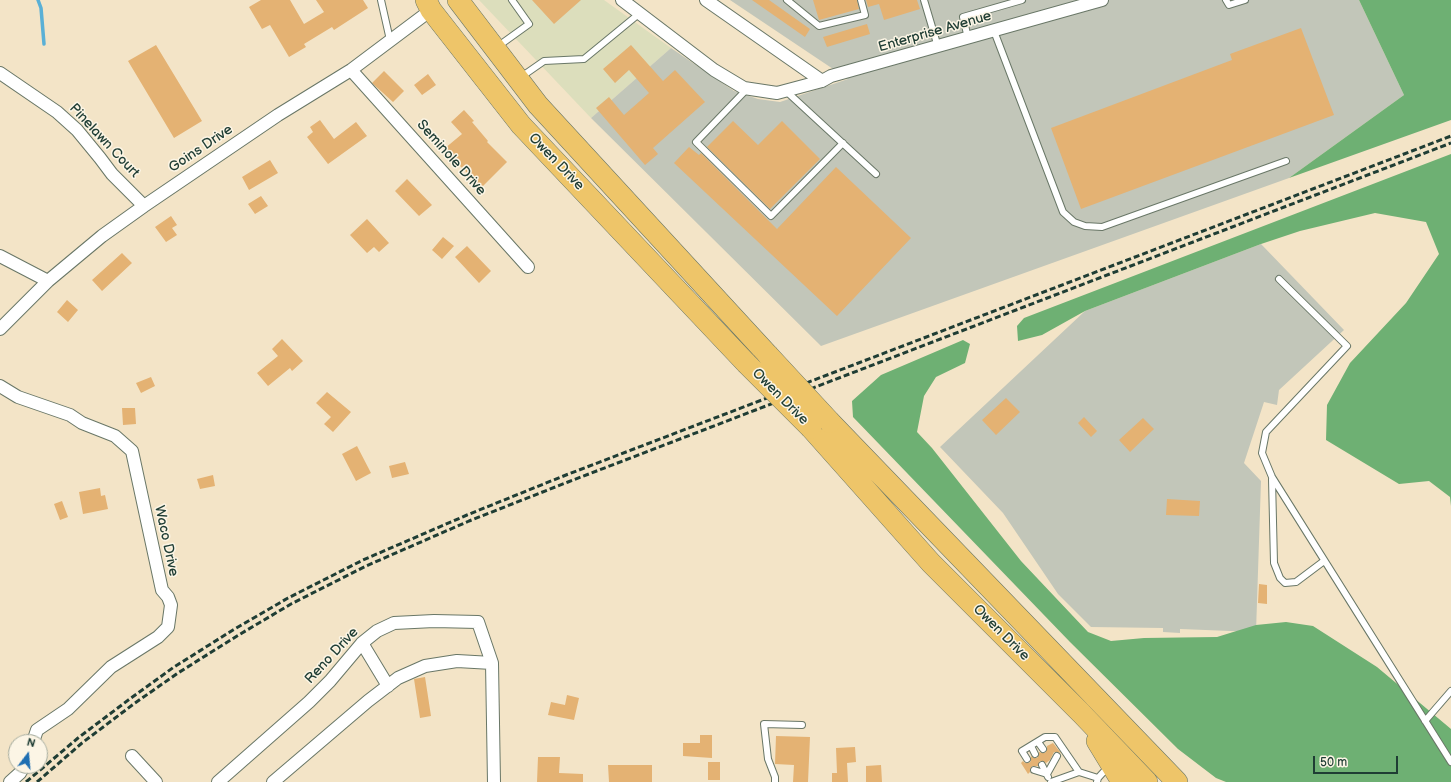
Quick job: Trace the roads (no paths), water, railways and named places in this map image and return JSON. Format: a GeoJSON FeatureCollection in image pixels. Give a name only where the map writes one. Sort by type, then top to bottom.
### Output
{"type":"FeatureCollection","features":[{"type":"Feature","properties":{"kind":"highway","name":"Owen Drive"},"geometry":{"type":"LineString","coordinates":[[458,0],[536,102],[768,355],[820,425],[930,563],[1147,782]]}},
{"type":"Feature","properties":{"kind":"highway","name":"Owen Drive"},"geometry":{"type":"LineString","coordinates":[[428,5],[521,125],[746,363],[820,425],[1177,782]]}},
{"type":"Feature","properties":{"kind":"highway"},"geometry":{"type":"LineString","coordinates":[[428,5],[445,5],[454,13],[513,92],[536,102]]}},
{"type":"Feature","properties":{"kind":"highway"},"geometry":{"type":"LineString","coordinates":[[1080,713],[1102,775],[1122,782]]}},
{"type":"Feature","properties":{"kind":"street","name":"Enterprise Avenue"},"geometry":{"type":"LineString","coordinates":[[622,0],[714,70],[744,88],[777,93],[822,81],[831,76],[968,38],[1072,4],[1102,0]]}},
{"type":"Feature","properties":{"kind":"street"},"geometry":{"type":"LineString","coordinates":[[706,0],[822,81]]}},
{"type":"Feature","properties":{"kind":"street","name":"Goins Drive"},"geometry":{"type":"LineString","coordinates":[[0,329],[48,281],[102,236],[278,115],[351,70],[390,40],[428,5]]}},
{"type":"Feature","properties":{"kind":"street","name":"Seminole Drive"},"geometry":{"type":"LineString","coordinates":[[351,70],[528,267]]}},
{"type":"Feature","properties":{"kind":"street","name":"Pinelawn Court"},"geometry":{"type":"LineString","coordinates":[[0,73],[57,112],[82,136],[112,174],[144,206]]}},
{"type":"Feature","properties":{"kind":"street"},"geometry":{"type":"LineString","coordinates":[[0,256],[48,281]]}},
{"type":"Feature","properties":{"kind":"street","name":"Waco Drive"},"geometry":{"type":"LineString","coordinates":[[0,386],[18,397],[70,415],[82,423],[115,436],[132,451],[162,590],[168,597],[171,605],[168,626],[158,637],[111,667],[68,709],[37,730],[36,734]]}},
{"type":"Feature","properties":{"kind":"street","name":"Reno Drive"},"geometry":{"type":"LineString","coordinates":[[218,782],[309,702],[330,681],[362,643],[377,631],[394,623],[434,621],[478,622],[492,663],[494,782]]}},
{"type":"Feature","properties":{"kind":"street"},"geometry":{"type":"LineString","coordinates":[[362,643],[388,686]]}},
{"type":"Feature","properties":{"kind":"street"},"geometry":{"type":"LineString","coordinates":[[273,782],[368,701],[398,678],[425,666],[457,661],[492,663]]}},
{"type":"Feature","properties":{"kind":"street"},"geometry":{"type":"LineString","coordinates":[[132,756],[156,782]]}},
{"type":"Feature","properties":{"kind":"street"},"geometry":{"type":"LineString","coordinates":[[10,782],[18,774]]}},
{"type":"Feature","properties":{"kind":"lane"},"geometry":{"type":"LineString","coordinates":[[380,0],[390,40]]}},
{"type":"Feature","properties":{"kind":"lane"},"geometry":{"type":"LineString","coordinates":[[494,49],[528,24],[512,0]]}},
{"type":"Feature","properties":{"kind":"lane"},"geometry":{"type":"LineString","coordinates":[[787,0],[819,26],[865,15],[861,0]]}},
{"type":"Feature","properties":{"kind":"lane"},"geometry":{"type":"LineString","coordinates":[[924,0],[938,47]]}},
{"type":"Feature","properties":{"kind":"lane"},"geometry":{"type":"LineString","coordinates":[[968,38],[963,17],[1022,0]]}},
{"type":"Feature","properties":{"kind":"lane"},"geometry":{"type":"LineString","coordinates":[[1226,0],[1229,5],[1246,0]]}},
{"type":"Feature","properties":{"kind":"lane"},"geometry":{"type":"LineString","coordinates":[[518,79],[544,61],[584,59],[640,13]]}},
{"type":"Feature","properties":{"kind":"lane"},"geometry":{"type":"LineString","coordinates":[[994,30],[1063,212],[1074,222],[1084,226],[1102,227],[1286,161]]}},
{"type":"Feature","properties":{"kind":"lane"},"geometry":{"type":"LineString","coordinates":[[747,89],[696,142],[771,216],[843,143]]}},
{"type":"Feature","properties":{"kind":"lane"},"geometry":{"type":"LineString","coordinates":[[786,90],[876,174]]}},
{"type":"Feature","properties":{"kind":"lane"},"geometry":{"type":"LineString","coordinates":[[1279,280],[1347,346],[1266,432],[1262,453],[1272,477],[1451,762]]}},
{"type":"Feature","properties":{"kind":"lane"},"geometry":{"type":"LineString","coordinates":[[1272,477],[1274,563],[1280,578],[1285,583],[1296,582],[1324,561]]}},
{"type":"Feature","properties":{"kind":"lane"},"geometry":{"type":"LineString","coordinates":[[1425,721],[1451,691]]}},
{"type":"Feature","properties":{"kind":"lane"},"geometry":{"type":"LineString","coordinates":[[775,782],[775,777],[768,759],[764,724],[802,726]]}},
{"type":"Feature","properties":{"kind":"lane"},"geometry":{"type":"LineString","coordinates":[[1027,759],[1022,751],[1045,737],[1055,737],[1079,772]]}},
{"type":"Feature","properties":{"kind":"lane"},"geometry":{"type":"LineString","coordinates":[[1045,737],[1050,745]]}},
{"type":"Feature","properties":{"kind":"lane"},"geometry":{"type":"LineString","coordinates":[[1038,742],[1042,749]]}},
{"type":"Feature","properties":{"kind":"lane"},"geometry":{"type":"LineString","coordinates":[[1031,746],[1035,754]]}},
{"type":"Feature","properties":{"kind":"lane"},"geometry":{"type":"LineString","coordinates":[[1047,774],[1056,756]]}},
{"type":"Feature","properties":{"kind":"lane"},"geometry":{"type":"LineString","coordinates":[[1047,774],[1050,760]]}},
{"type":"Feature","properties":{"kind":"lane"},"geometry":{"type":"LineString","coordinates":[[1042,765],[1051,782],[1079,772],[1102,775]]}},
{"type":"Feature","properties":{"kind":"lane"},"geometry":{"type":"LineString","coordinates":[[1034,770],[1047,774]]}},
{"type":"Feature","properties":{"kind":"waterway"},"geometry":{"type":"LineString","coordinates":[[38,0],[41,8],[44,44]]}},
{"type":"Feature","properties":{"kind":"railway"},"geometry":{"type":"LineString","coordinates":[[26,782],[78,738],[174,667],[288,598],[363,560],[467,515],[566,475],[1451,136]]}},
{"type":"Feature","properties":{"kind":"railway"},"geometry":{"type":"LineString","coordinates":[[37,782],[82,743],[178,673],[291,604],[366,566],[469,521],[568,482],[1451,143]]}}]}
